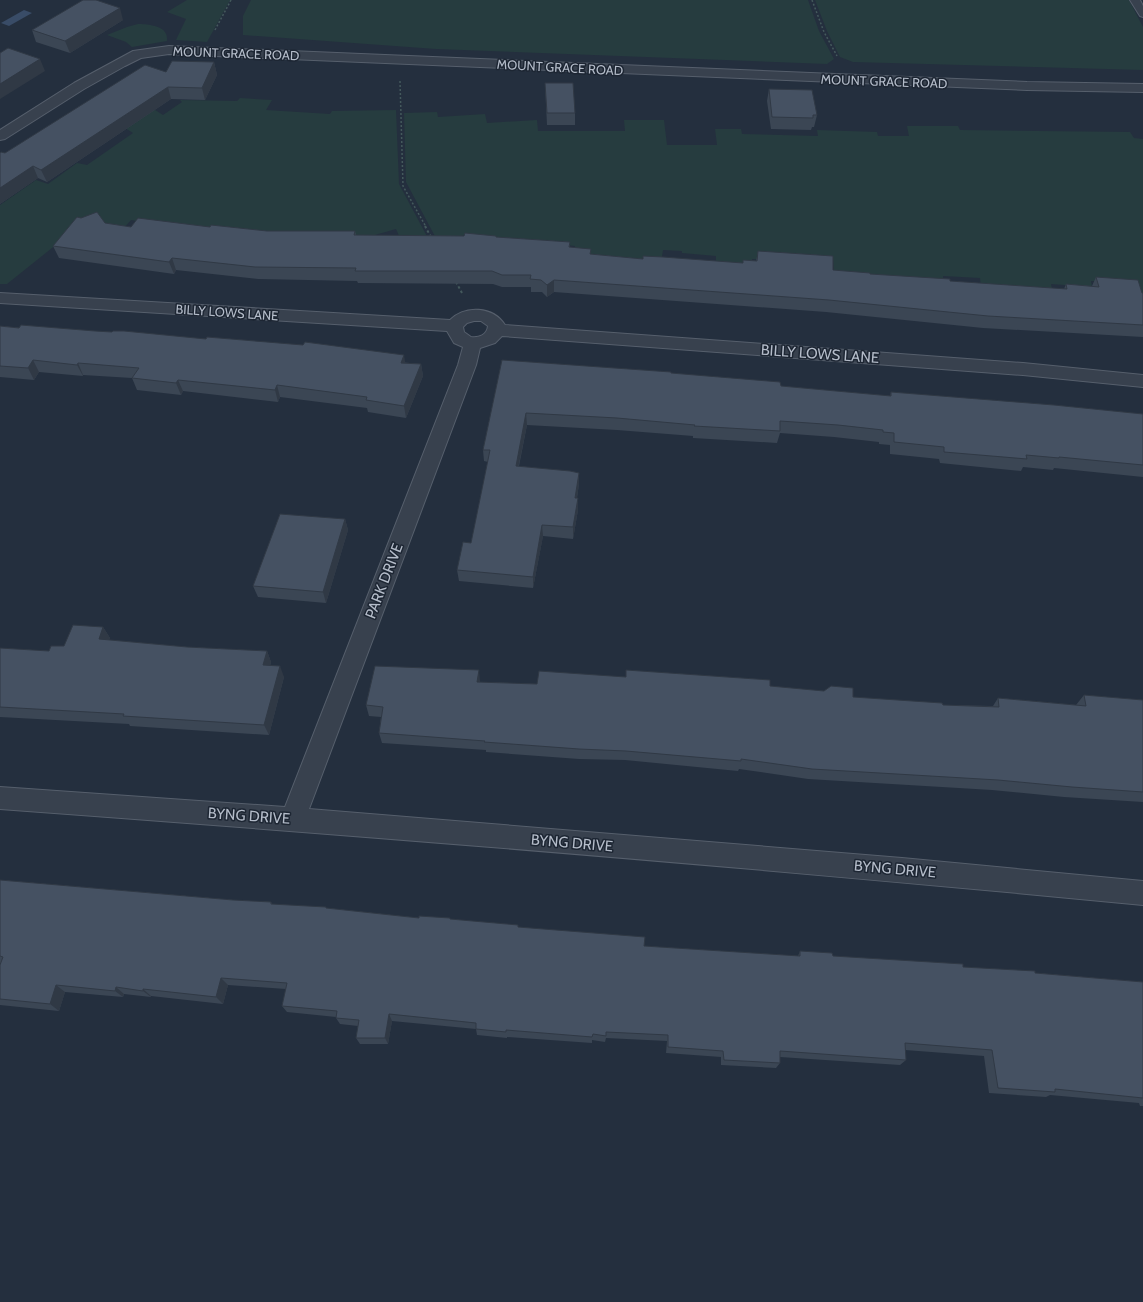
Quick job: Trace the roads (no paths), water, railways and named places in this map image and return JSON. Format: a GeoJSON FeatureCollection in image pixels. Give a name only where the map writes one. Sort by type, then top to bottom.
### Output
{"type":"FeatureCollection","features":[{"type":"Feature","properties":{"kind":"street","name":"MOUNT GRACE ROAD"},"geometry":{"type":"LineString","coordinates":[[0,136],[79,86],[120,63],[138,54],[169,50],[1027,86],[1143,88]]}},
{"type":"Feature","properties":{"kind":"street","name":"BILLY LOWS LANE"},"geometry":{"type":"LineString","coordinates":[[0,298],[454,326]]}},
{"type":"Feature","properties":{"kind":"street"},"geometry":{"type":"LineString","coordinates":[[479,315],[486,316],[495,322],[496,330],[490,338],[473,343],[460,339],[454,331],[454,326],[460,319],[479,315]]}},
{"type":"Feature","properties":{"kind":"street","name":"BILLY LOWS LANE"},"geometry":{"type":"LineString","coordinates":[[496,330],[1023,369],[1143,381]]}},
{"type":"Feature","properties":{"kind":"street","name":"PARK DRIVE"},"geometry":{"type":"LineString","coordinates":[[293,819],[467,365],[473,343]]}},
{"type":"Feature","properties":{"kind":"street","name":"BYNG DRIVE"},"geometry":{"type":"LineString","coordinates":[[0,798],[293,819],[902,870],[1143,893]]}},
{"type":"Feature","properties":{"kind":"lane"},"geometry":{"type":"LineString","coordinates":[[1135,0],[1143,14]]}},
{"type":"Feature","properties":{"kind":"water"},"geometry":{"type":"Polygon","coordinates":[[[24,10],[32,13],[9,26],[1,23],[24,10]]]}}]}
